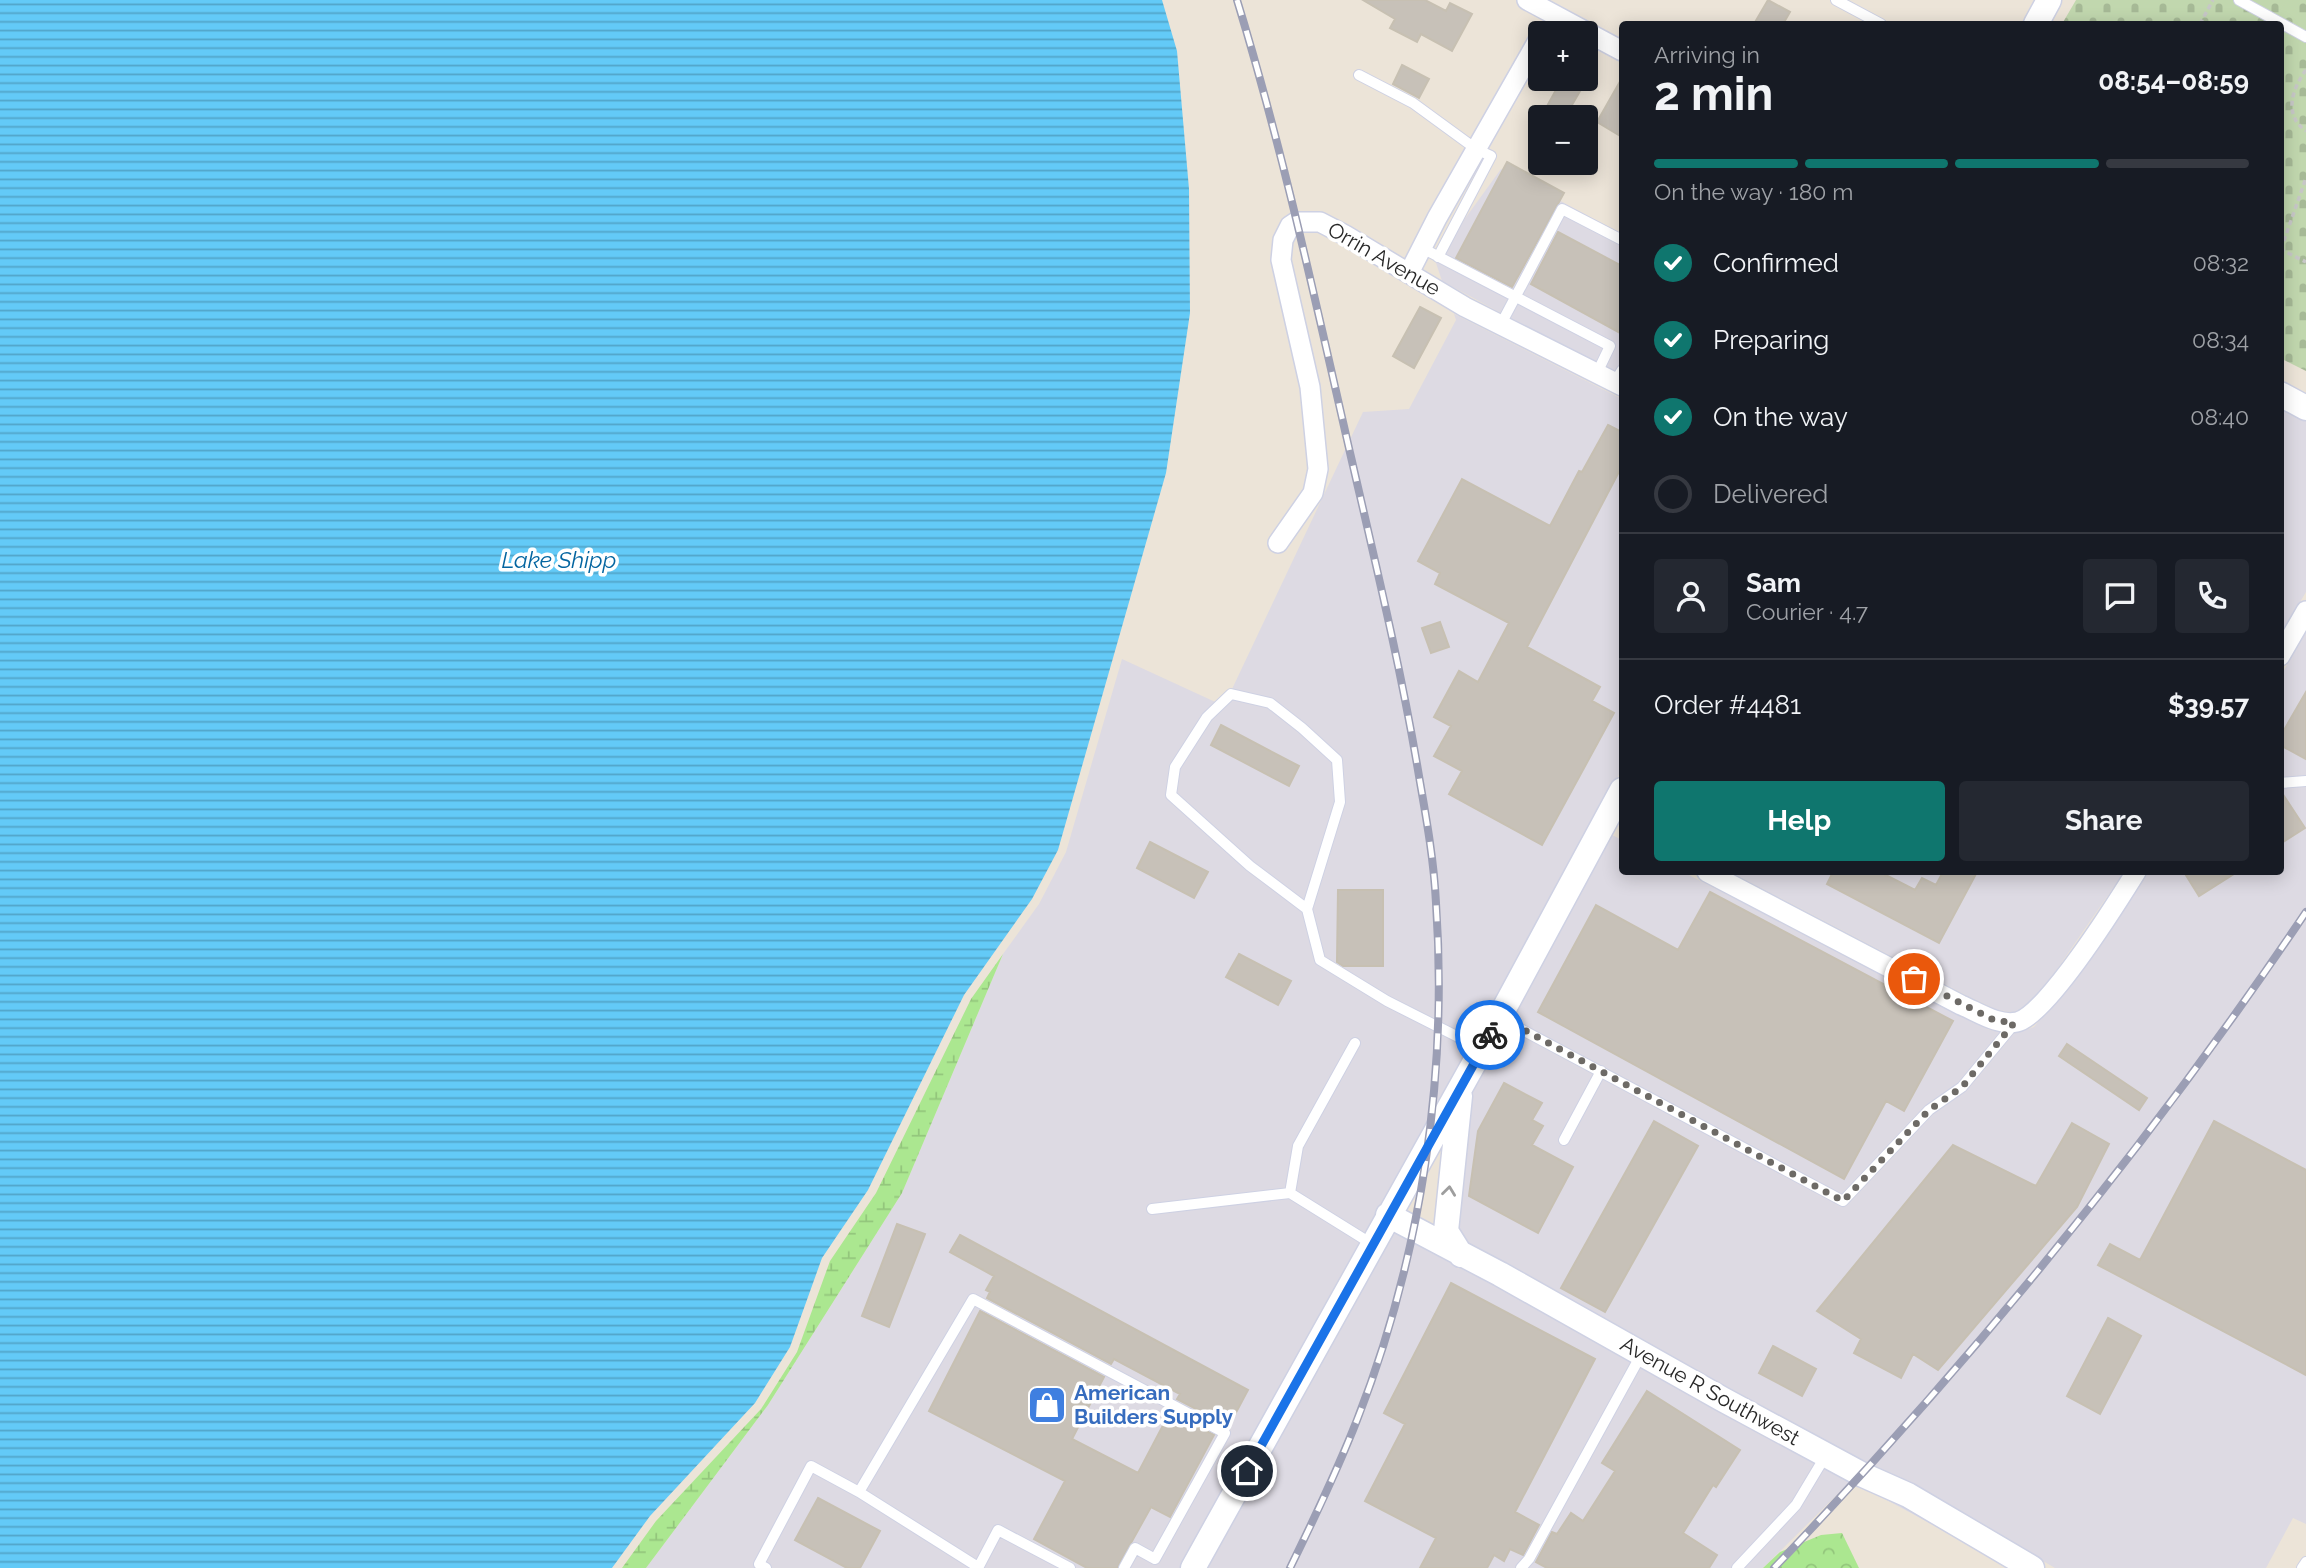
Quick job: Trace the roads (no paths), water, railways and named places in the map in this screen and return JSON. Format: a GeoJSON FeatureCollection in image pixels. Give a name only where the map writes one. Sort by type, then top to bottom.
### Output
{"type":"FeatureCollection","features":[{"type":"Feature","properties":{"kind":"street"},"geometry":{"type":"LineString","coordinates":[[1527,0],[1558,7],[1619,49]]}},
{"type":"Feature","properties":{"kind":"street"},"geometry":{"type":"LineString","coordinates":[[2038,21],[2049,0]]}},
{"type":"Feature","properties":{"kind":"street"},"geometry":{"type":"LineString","coordinates":[[1409,274],[1430,253],[1476,149],[1528,58]]}},
{"type":"Feature","properties":{"kind":"street","name":"Orrin Avenue"},"geometry":{"type":"LineString","coordinates":[[1278,543],[1313,493],[1318,469],[1310,387],[1281,260],[1283,240],[1290,226],[1296,222],[1320,222],[1500,326],[1597,373],[1619,380]]}},
{"type":"Feature","properties":{"kind":"street"},"geometry":{"type":"LineString","coordinates":[[2284,396],[2306,408]]}},
{"type":"Feature","properties":{"kind":"street"},"geometry":{"type":"LineString","coordinates":[[2284,649],[2306,611]]}},
{"type":"Feature","properties":{"kind":"street"},"geometry":{"type":"LineString","coordinates":[[1193,1568],[1500,1017],[1614,824],[1619,803]]}},
{"type":"Feature","properties":{"kind":"street"},"geometry":{"type":"LineString","coordinates":[[1713,875],[1994,1020],[2018,1022],[2035,1012],[2061,981],[2134,875]]}},
{"type":"Feature","properties":{"kind":"street"},"geometry":{"type":"LineString","coordinates":[[1461,1086],[1446,1231],[1461,1255]]}},
{"type":"Feature","properties":{"kind":"street","name":"Avenue R Southwest"},"geometry":{"type":"LineString","coordinates":[[1388,1215],[1826,1455],[1908,1495],[2032,1568]]}},
{"type":"Feature","properties":{"kind":"lane"},"geometry":{"type":"LineString","coordinates":[[1836,0],[1875,21]]}},
{"type":"Feature","properties":{"kind":"lane"},"geometry":{"type":"LineString","coordinates":[[2239,0],[2277,21]]}},
{"type":"Feature","properties":{"kind":"lane"},"geometry":{"type":"LineString","coordinates":[[2284,25],[2306,37]]}},
{"type":"Feature","properties":{"kind":"lane"},"geometry":{"type":"LineString","coordinates":[[1359,75],[1413,103],[1476,149]]}},
{"type":"Feature","properties":{"kind":"lane"},"geometry":{"type":"LineString","coordinates":[[1500,326],[1562,209],[1619,238]]}},
{"type":"Feature","properties":{"kind":"lane"},"geometry":{"type":"LineString","coordinates":[[1430,253],[1610,346],[1597,373]]}},
{"type":"Feature","properties":{"kind":"lane"},"geometry":{"type":"LineString","coordinates":[[1307,909],[1251,866],[1171,795],[1175,767],[1207,717],[1231,694],[1270,703],[1337,760],[1340,802],[1307,909],[1320,960],[1387,1001],[1482,1049]]}},
{"type":"Feature","properties":{"kind":"lane"},"geometry":{"type":"LineString","coordinates":[[2284,783],[2306,781]]}},
{"type":"Feature","properties":{"kind":"lane"},"geometry":{"type":"LineString","coordinates":[[1500,1017],[1843,1201],[1929,1110],[1962,1087],[2018,1022]]}},
{"type":"Feature","properties":{"kind":"lane"},"geometry":{"type":"LineString","coordinates":[[1290,1193],[1298,1146],[1355,1043]]}},
{"type":"Feature","properties":{"kind":"lane"},"geometry":{"type":"LineString","coordinates":[[1564,1140],[1601,1071]]}},
{"type":"Feature","properties":{"kind":"lane"},"geometry":{"type":"LineString","coordinates":[[1152,1209],[1290,1193],[1372,1244]]}},
{"type":"Feature","properties":{"kind":"lane"},"geometry":{"type":"LineString","coordinates":[[859,1492],[973,1299],[1225,1433],[1155,1559],[1135,1548],[1124,1568]]}},
{"type":"Feature","properties":{"kind":"lane"},"geometry":{"type":"LineString","coordinates":[[1521,1568],[1529,1559],[1641,1354]]}},
{"type":"Feature","properties":{"kind":"lane"},"geometry":{"type":"LineString","coordinates":[[1737,1568],[1796,1505],[1826,1455]]}},
{"type":"Feature","properties":{"kind":"lane"},"geometry":{"type":"LineString","coordinates":[[766,1568],[759,1564],[811,1466],[859,1492],[978,1568],[998,1530],[1070,1568]]}},
{"type":"Feature","properties":{"kind":"lane"},"geometry":{"type":"LineString","coordinates":[[2302,1568],[2306,1562]]}},
{"type":"Feature","properties":{"kind":"water","name":"Lake Shipp"},"geometry":{"type":"Polygon","coordinates":[[[0,0],[1162,0],[1177,51],[1189,189],[1190,313],[1166,473],[1058,850],[1032,899],[964,995],[868,1190],[822,1258],[790,1347],[755,1403],[650,1516],[612,1568],[0,1568],[0,0]]]}},
{"type":"Feature","properties":{"kind":"railway"},"geometry":{"type":"LineString","coordinates":[[1237,0],[1298,227],[1397,660],[1430,842],[1439,968],[1438,1034],[1425,1166],[1398,1295],[1357,1420],[1290,1568]]}},
{"type":"Feature","properties":{"kind":"railway"},"geometry":{"type":"LineString","coordinates":[[1774,1568],[1917,1413],[2054,1251],[2184,1084],[2306,912]]}},
{"type":"Feature","properties":{"kind":"place","name":"American Builders Supply"},"geometry":{"type":"Point","coordinates":[1047,1405]}}]}
